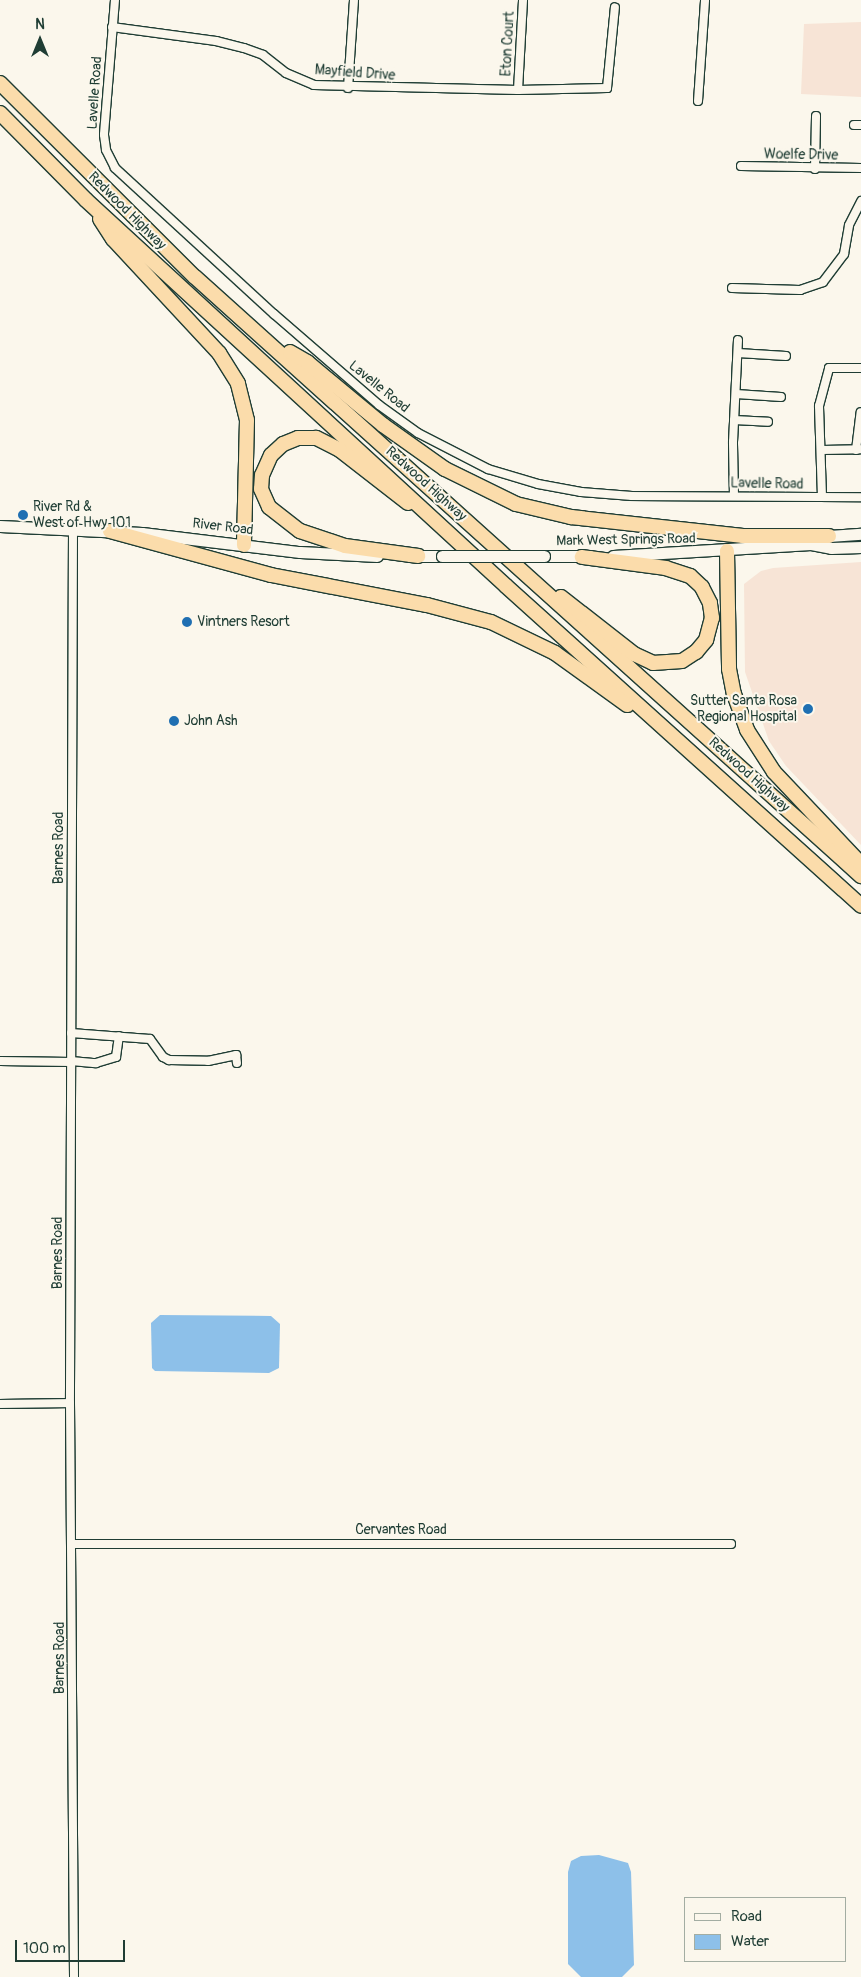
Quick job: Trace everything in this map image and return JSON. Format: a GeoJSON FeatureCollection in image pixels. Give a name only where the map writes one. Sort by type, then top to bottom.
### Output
{"type":"FeatureCollection","features":[{"type":"Feature","properties":{"kind":"highway","name":"Redwood Highway"},"geometry":{"type":"LineString","coordinates":[[0,83],[195,278],[266,338],[861,876]]}},
{"type":"Feature","properties":{"kind":"highway","name":"Redwood Highway"},"geometry":{"type":"LineString","coordinates":[[0,113],[86,200],[861,906]]}},
{"type":"Feature","properties":{"kind":"highway"},"geometry":{"type":"LineString","coordinates":[[86,200],[113,239],[219,353],[238,384],[247,420],[244,545]]}},
{"type":"Feature","properties":{"kind":"highway"},"geometry":{"type":"LineString","coordinates":[[266,338],[307,362],[383,426],[445,469],[516,504],[571,517],[743,536],[829,536]]}},
{"type":"Feature","properties":{"kind":"highway"},"geometry":{"type":"LineString","coordinates":[[418,556],[332,543],[285,522],[272,511],[263,496],[262,475],[266,461],[277,448],[291,440],[306,437],[324,441],[446,528]]}},
{"type":"Feature","properties":{"kind":"highway"},"geometry":{"type":"LineString","coordinates":[[110,531],[271,575],[427,605],[490,622],[555,653],[692,753]]}},
{"type":"Feature","properties":{"kind":"highway"},"geometry":{"type":"LineString","coordinates":[[727,551],[729,669],[734,694],[747,730],[774,772],[861,864]]}},
{"type":"Feature","properties":{"kind":"highway"},"geometry":{"type":"LineString","coordinates":[[538,584],[575,604],[634,654],[652,663],[682,661],[704,644],[712,624],[711,608],[705,592],[690,576],[666,568],[582,556]]}},
{"type":"Feature","properties":{"kind":"main road","name":"River Road"},"geometry":{"type":"LineString","coordinates":[[0,526],[110,531],[327,554],[442,556]]}},
{"type":"Feature","properties":{"kind":"main road","name":"Mark West Springs Road"},"geometry":{"type":"LineString","coordinates":[[811,544],[829,536],[861,534]]}},
{"type":"Feature","properties":{"kind":"main road","name":"Mark West Springs Road"},"geometry":{"type":"LineString","coordinates":[[442,556],[582,556],[727,551],[811,544],[831,548],[861,547]]}},
{"type":"Feature","properties":{"kind":"street","name":"Lavelle Road"},"geometry":{"type":"LineString","coordinates":[[115,0],[104,135],[106,150],[115,168],[274,314],[395,416],[452,452],[488,469],[538,484],[618,496],[861,497]]}},
{"type":"Feature","properties":{"kind":"street"},"geometry":{"type":"LineString","coordinates":[[348,88],[354,0]]}},
{"type":"Feature","properties":{"kind":"street","name":"Eton Court"},"geometry":{"type":"LineString","coordinates":[[518,90],[523,0]]}},
{"type":"Feature","properties":{"kind":"street"},"geometry":{"type":"LineString","coordinates":[[698,101],[705,0]]}},
{"type":"Feature","properties":{"kind":"street","name":"Mayfield Drive"},"geometry":{"type":"LineString","coordinates":[[112,28],[235,45],[263,55],[298,79],[314,85],[348,88],[518,90],[607,88],[615,7]]}},
{"type":"Feature","properties":{"kind":"street"},"geometry":{"type":"LineString","coordinates":[[815,169],[816,116]]}},
{"type":"Feature","properties":{"kind":"street","name":"Woelfe Drive"},"geometry":{"type":"LineString","coordinates":[[740,166],[815,169],[861,168]]}},
{"type":"Feature","properties":{"kind":"street"},"geometry":{"type":"LineString","coordinates":[[732,288],[800,290],[824,282],[844,254],[849,225],[861,201]]}},
{"type":"Feature","properties":{"kind":"street"},"geometry":{"type":"LineString","coordinates":[[734,496],[734,420],[738,340]]}},
{"type":"Feature","properties":{"kind":"street"},"geometry":{"type":"LineString","coordinates":[[738,353],[786,356]]}},
{"type":"Feature","properties":{"kind":"street"},"geometry":{"type":"LineString","coordinates":[[822,496],[820,406],[829,368],[861,368]]}},
{"type":"Feature","properties":{"kind":"street"},"geometry":{"type":"LineString","coordinates":[[736,394],[781,397]]}},
{"type":"Feature","properties":{"kind":"street"},"geometry":{"type":"LineString","coordinates":[[822,450],[859,449],[861,412]]}},
{"type":"Feature","properties":{"kind":"street"},"geometry":{"type":"LineString","coordinates":[[734,420],[768,422]]}},
{"type":"Feature","properties":{"kind":"street","name":"Barnes Road"},"geometry":{"type":"LineString","coordinates":[[73,530],[70,1403],[74,1977]]}},
{"type":"Feature","properties":{"kind":"street"},"geometry":{"type":"LineString","coordinates":[[71,1033],[150,1038],[163,1057],[169,1060],[208,1061],[236,1055],[237,1063]]}},
{"type":"Feature","properties":{"kind":"street"},"geometry":{"type":"LineString","coordinates":[[0,1061],[96,1063],[116,1057],[119,1036]]}},
{"type":"Feature","properties":{"kind":"street"},"geometry":{"type":"LineString","coordinates":[[0,1404],[70,1403]]}},
{"type":"Feature","properties":{"kind":"street","name":"Cervantes Road"},"geometry":{"type":"LineString","coordinates":[[71,1544],[731,1544]]}},
{"type":"Feature","properties":{"kind":"shaded area"},"geometry":{"type":"Polygon","coordinates":[[[861,22],[861,97],[801,94],[804,24],[861,22]]]}},
{"type":"Feature","properties":{"kind":"shaded area","name":"Sutter Santa Rosa Regional Hospital"},"geometry":{"type":"Polygon","coordinates":[[[861,562],[861,845],[786,766],[769,741],[745,672],[744,584],[761,571],[773,568],[861,562]]]}},
{"type":"Feature","properties":{"kind":"water"},"geometry":{"type":"Polygon","coordinates":[[[160,1315],[271,1316],[280,1324],[279,1368],[269,1373],[155,1371],[152,1368],[151,1323],[160,1315]]]}},
{"type":"Feature","properties":{"kind":"water"},"geometry":{"type":"Polygon","coordinates":[[[599,1855],[628,1863],[631,1872],[634,1965],[622,1977],[581,1977],[568,1964],[568,1872],[571,1861],[581,1856],[599,1855]]]}},
{"type":"Feature","properties":{"kind":"place","name":"River Rd & West of Hwy 101"},"geometry":{"type":"Point","coordinates":[23,515]}},
{"type":"Feature","properties":{"kind":"place","name":"Vintners Resort"},"geometry":{"type":"Point","coordinates":[187,622]}},
{"type":"Feature","properties":{"kind":"place","name":"Sutter Santa Rosa Regional Hospital"},"geometry":{"type":"Point","coordinates":[808,709]}},
{"type":"Feature","properties":{"kind":"place","name":"John Ash"},"geometry":{"type":"Point","coordinates":[174,721]}}]}
